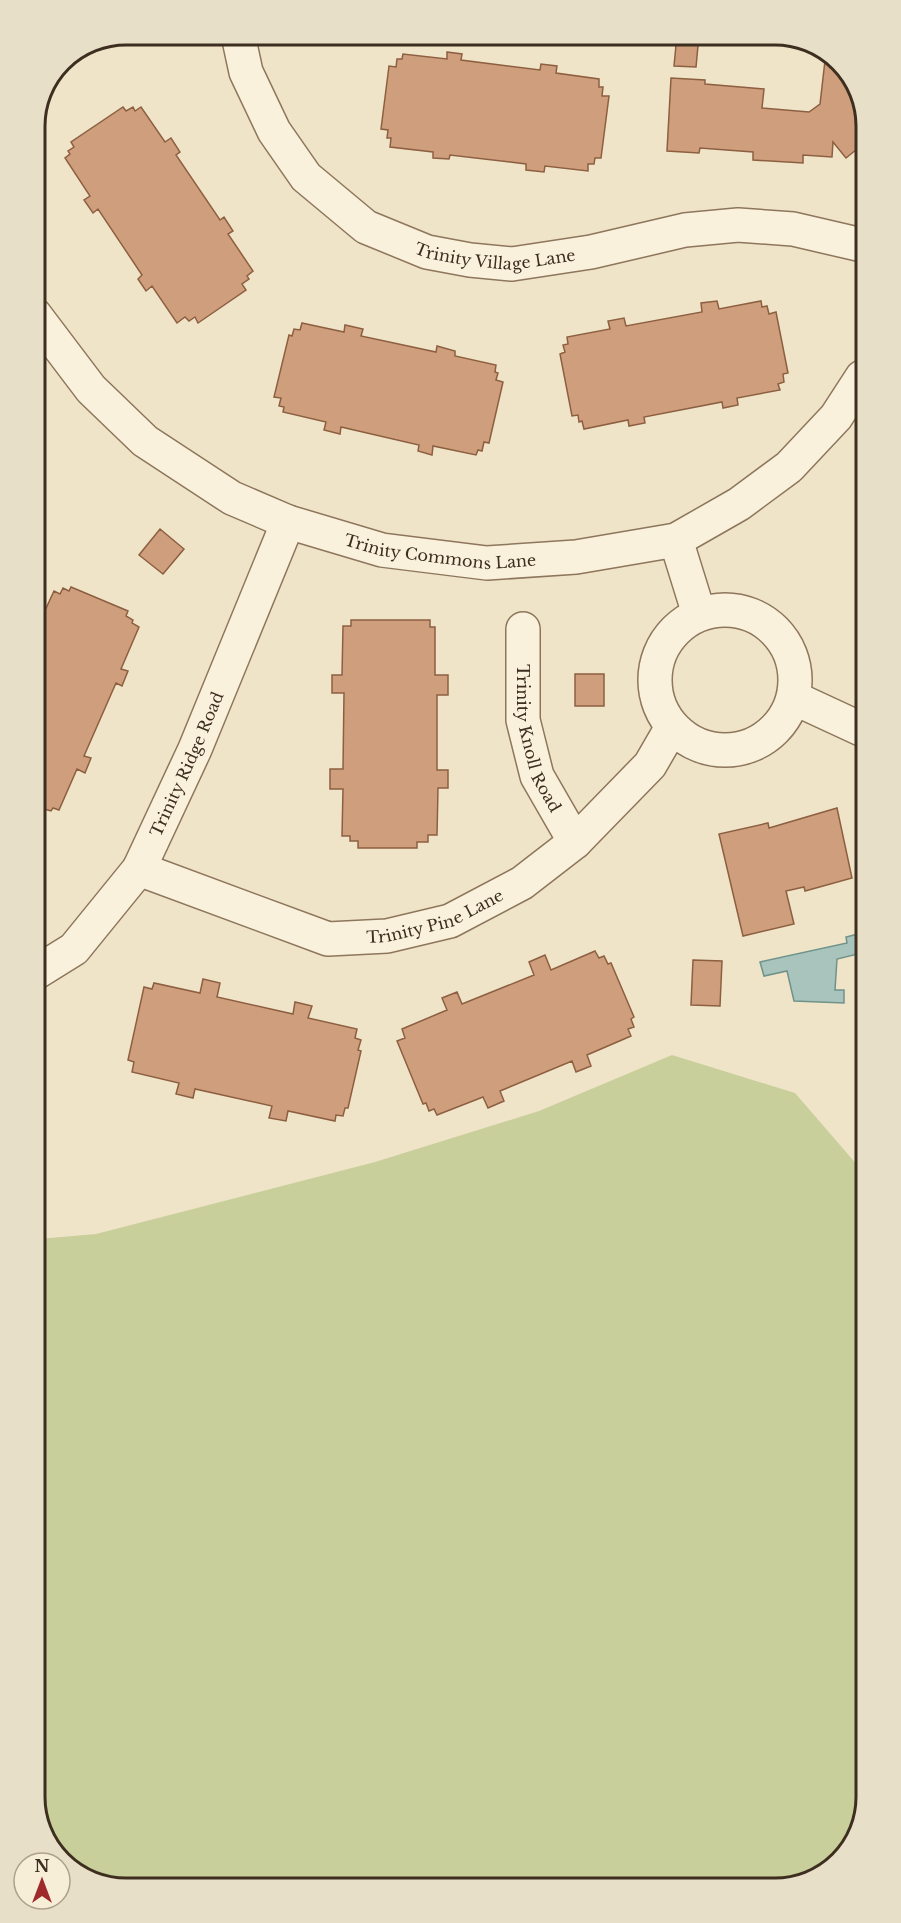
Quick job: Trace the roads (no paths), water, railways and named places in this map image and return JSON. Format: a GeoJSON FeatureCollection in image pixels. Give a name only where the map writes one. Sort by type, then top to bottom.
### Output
{"type":"FeatureCollection","features":[{"type":"Feature","properties":{"kind":"street","name":"Trinity Village Lane"},"geometry":{"type":"LineString","coordinates":[[240,45],[246,72],[274,131],[306,177],[366,226],[426,252],[470,260],[512,264],[591,252],[685,230],[738,225],[793,229],[856,244]]}},
{"type":"Feature","properties":{"kind":"street","name":"Trinity Commons Lane"},"geometry":{"type":"LineString","coordinates":[[45,328],[91,389],[145,441],[232,498],[288,522],[382,549],[487,562],[576,557],[676,540],[739,504],[789,466],[836,417],[856,386]]}},
{"type":"Feature","properties":{"kind":"street","name":"Trinity Ridge Road"},"geometry":{"type":"LineString","coordinates":[[45,967],[74,949],[139,869],[195,749],[288,522]]}},
{"type":"Feature","properties":{"kind":"street"},"geometry":{"type":"LineString","coordinates":[[676,540],[699,614]]}},
{"type":"Feature","properties":{"kind":"street"},"geometry":{"type":"LineString","coordinates":[[721,609],[743,612],[764,621],[780,635],[794,665],[796,676],[794,698],[785,718],[771,734],[752,746],[730,750],[709,749],[689,741],[672,727],[660,708],[654,686],[656,664],[664,643],[680,625],[699,614],[721,609]]}},
{"type":"Feature","properties":{"kind":"street","name":"Trinity Knoll Road"},"geometry":{"type":"LineString","coordinates":[[523,629],[523,720],[537,777],[575,842]]}},
{"type":"Feature","properties":{"kind":"street"},"geometry":{"type":"LineString","coordinates":[[794,698],[856,727]]}},
{"type":"Feature","properties":{"kind":"street","name":"Trinity Pine Lane"},"geometry":{"type":"LineString","coordinates":[[139,869],[328,939],[387,936],[450,921],[522,883],[575,842],[650,765],[672,727]]}},
{"type":"Feature","properties":{"kind":"water"},"geometry":{"type":"Polygon","coordinates":[[[856,934],[856,954],[837,959],[835,990],[844,990],[844,1003],[794,1001],[787,971],[764,976],[760,962],[847,943],[846,937],[856,934]]]}}]}
